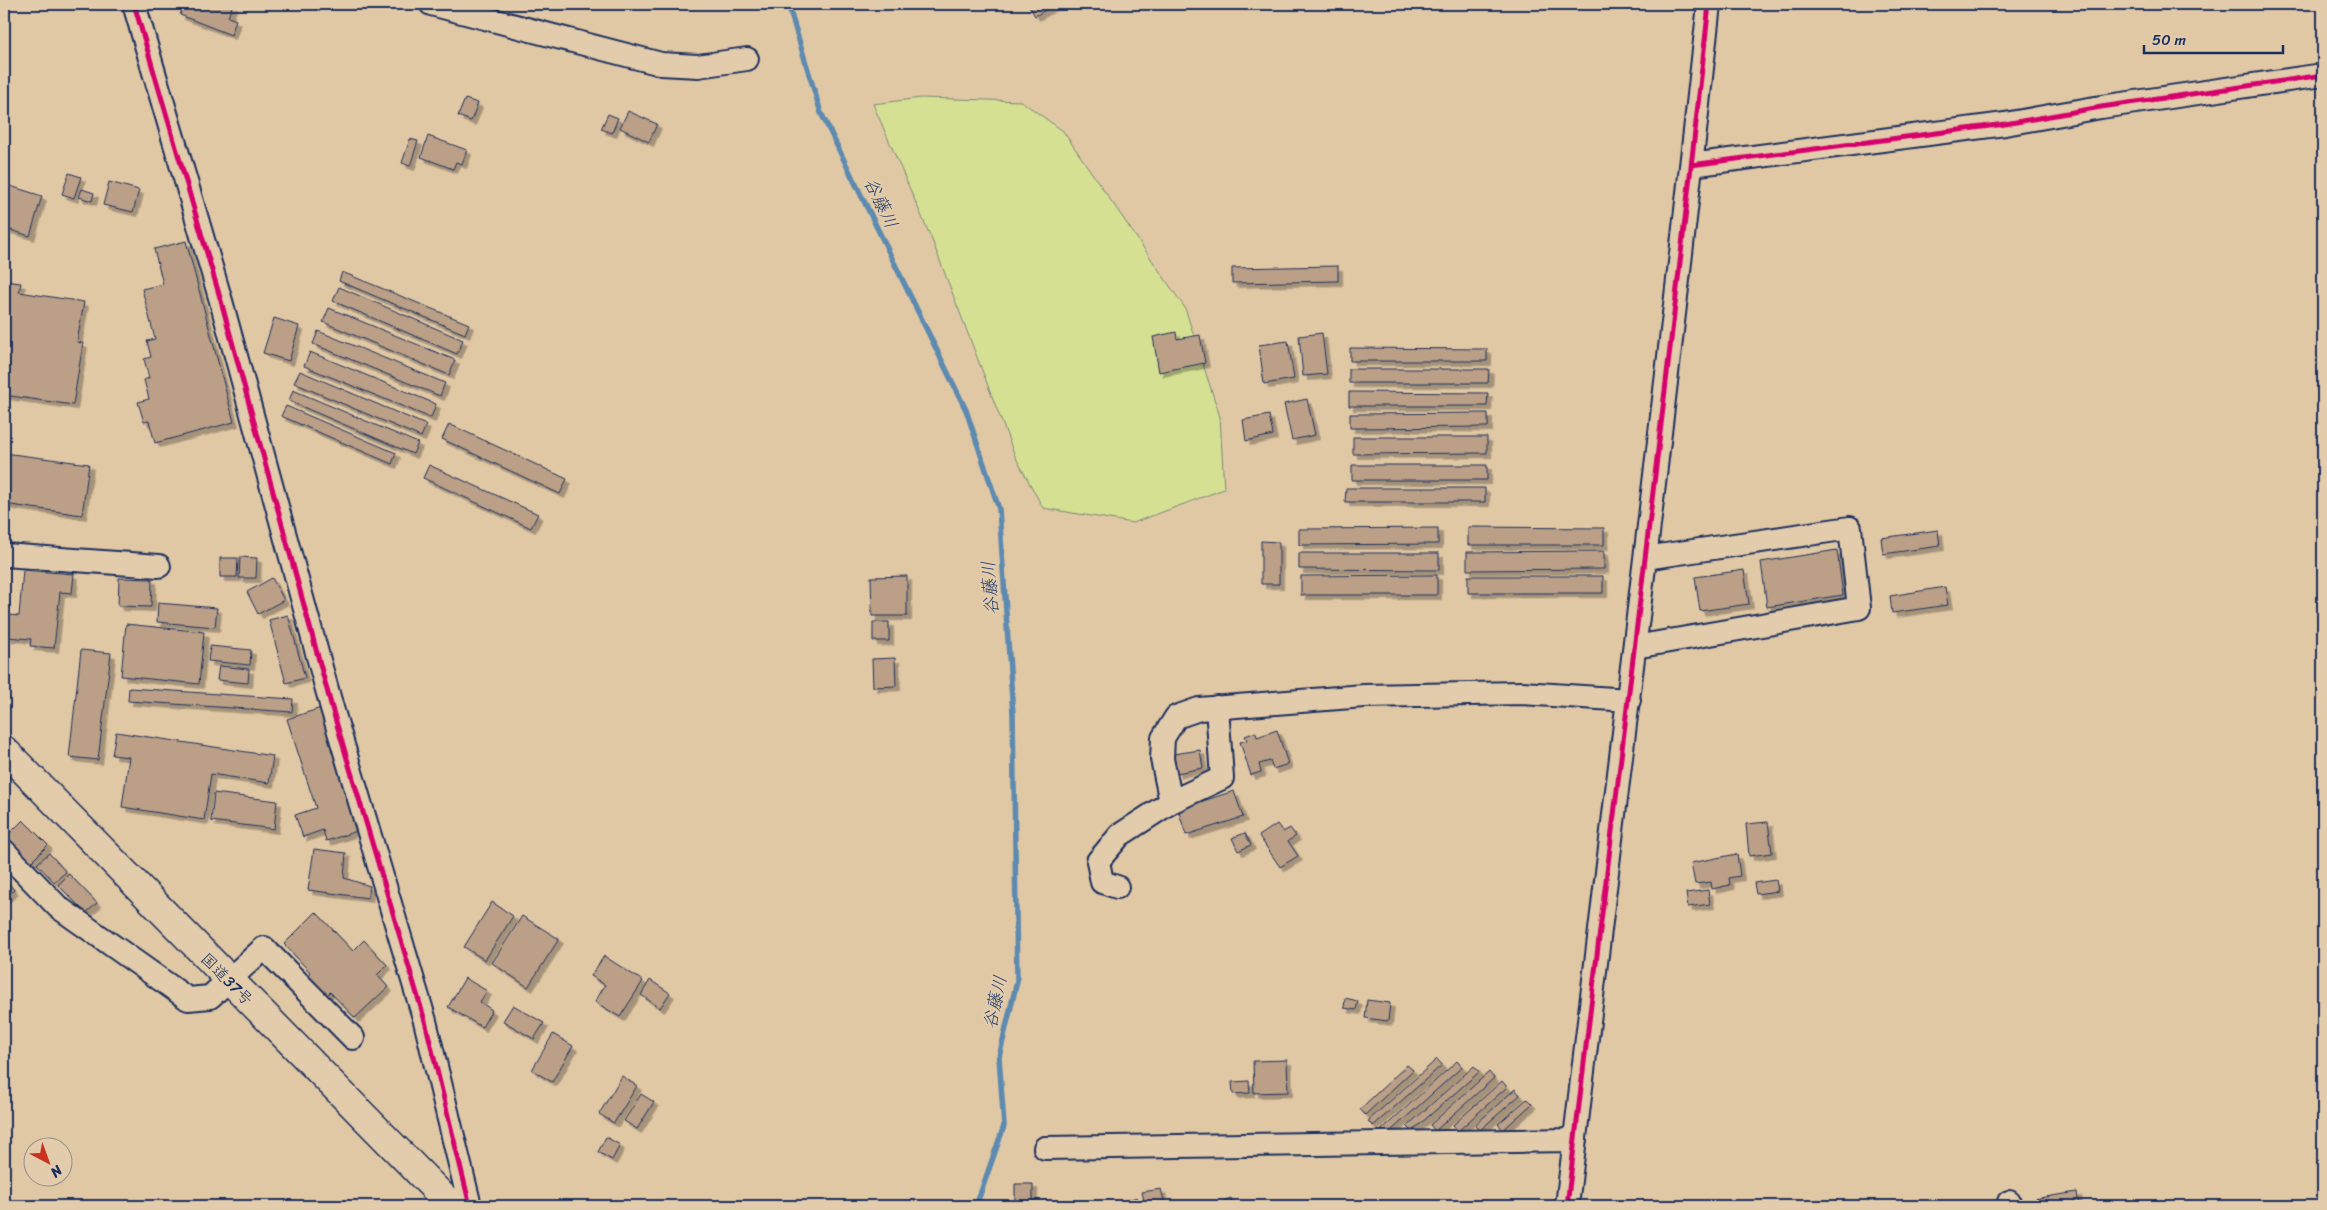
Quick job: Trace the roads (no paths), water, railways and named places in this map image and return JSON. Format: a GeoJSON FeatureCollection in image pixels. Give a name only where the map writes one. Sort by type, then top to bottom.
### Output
{"type":"FeatureCollection","features":[{"type":"Feature","properties":{"kind":"highway","name":"国道37号"},"geometry":{"type":"LineString","coordinates":[[4,750],[452,1206]]}},
{"type":"Feature","properties":{"kind":"street"},"geometry":{"type":"LineString","coordinates":[[134,4],[221,301],[332,708],[425,1021],[470,1206]]}},
{"type":"Feature","properties":{"kind":"street"},"geometry":{"type":"LineString","coordinates":[[431,4],[661,64],[698,66],[747,60]]}},
{"type":"Feature","properties":{"kind":"street"},"geometry":{"type":"LineString","coordinates":[[1567,1206],[1629,700],[1709,4]]}},
{"type":"Feature","properties":{"kind":"street"},"geometry":{"type":"LineString","coordinates":[[1691,165],[2006,124],[2323,75]]}},
{"type":"Feature","properties":{"kind":"street"},"geometry":{"type":"LineString","coordinates":[[1635,647],[1859,608],[1850,528],[1645,558]]}},
{"type":"Feature","properties":{"kind":"street"},"geometry":{"type":"LineString","coordinates":[[4,555],[159,566]]}},
{"type":"Feature","properties":{"kind":"street"},"geometry":{"type":"LineString","coordinates":[[1171,802],[1162,759],[1164,738],[1176,717],[1200,708],[1364,696],[1522,693],[1629,700]]}},
{"type":"Feature","properties":{"kind":"street"},"geometry":{"type":"LineString","coordinates":[[1117,887],[1102,882],[1098,861],[1120,835],[1171,802],[1222,778],[1217,707]]}},
{"type":"Feature","properties":{"kind":"street"},"geometry":{"type":"LineString","coordinates":[[4,851],[58,907],[188,999],[210,997],[264,948],[354,1038]]}},
{"type":"Feature","properties":{"kind":"street"},"geometry":{"type":"LineString","coordinates":[[1045,1148],[1575,1140]]}},
{"type":"Feature","properties":{"kind":"waterway","name":"谷藤川"},"geometry":{"type":"LineString","coordinates":[[788,4],[821,113],[966,410],[999,509],[1013,714],[1017,981],[999,1057],[1004,1126],[976,1206]]}}]}
